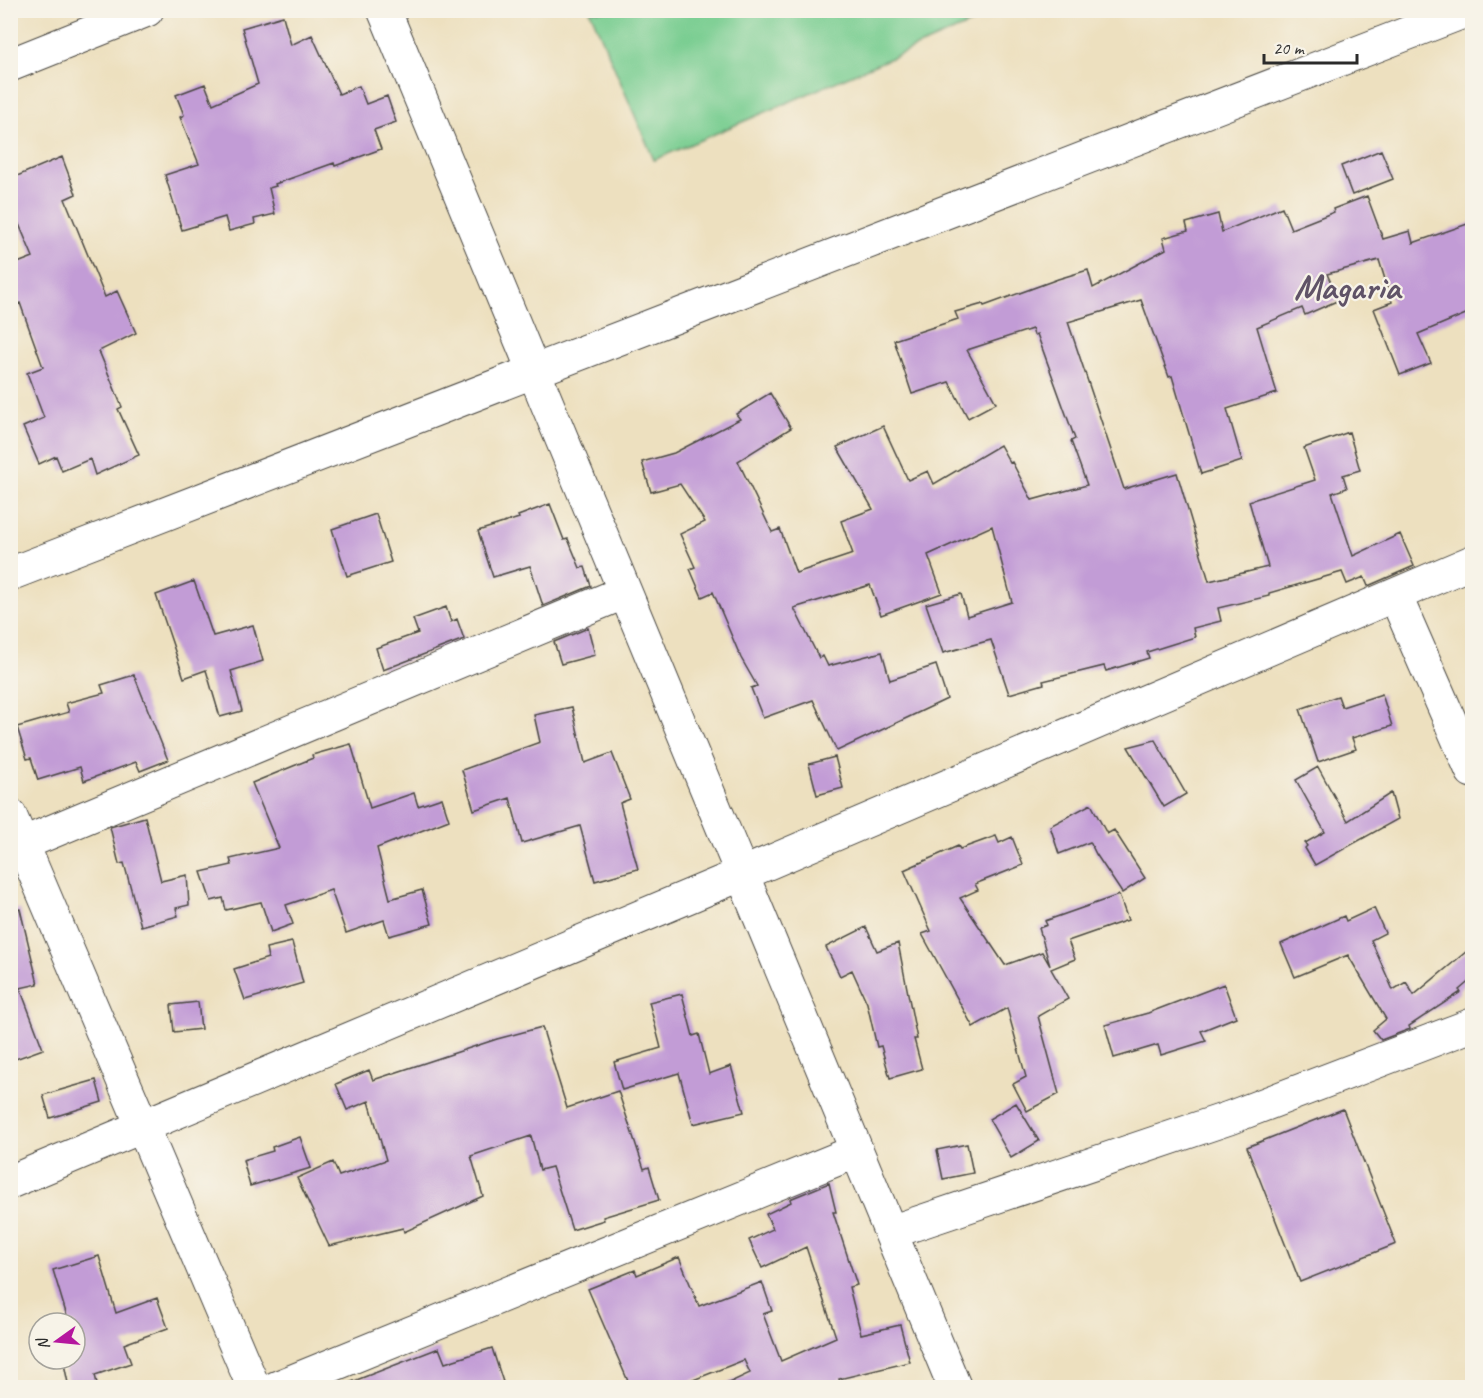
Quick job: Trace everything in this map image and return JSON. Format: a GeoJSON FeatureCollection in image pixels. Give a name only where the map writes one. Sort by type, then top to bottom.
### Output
{"type":"FeatureCollection","features":[{"type":"Feature","properties":{"kind":"street"},"geometry":{"type":"LineString","coordinates":[[10,65],[147,10]]}},
{"type":"Feature","properties":{"kind":"street"},"geometry":{"type":"LineString","coordinates":[[384,10],[891,1232],[949,1385]]}},
{"type":"Feature","properties":{"kind":"street"},"geometry":{"type":"LineString","coordinates":[[10,574],[1468,10]]}},
{"type":"Feature","properties":{"kind":"street"},"geometry":{"type":"LineString","coordinates":[[10,1182],[742,874],[1473,562]]}},
{"type":"Feature","properties":{"kind":"street"},"geometry":{"type":"LineString","coordinates":[[254,1388],[144,1126],[15,836],[625,592]]}},
{"type":"Feature","properties":{"kind":"street"},"geometry":{"type":"LineString","coordinates":[[1395,595],[1473,771]]}},
{"type":"Feature","properties":{"kind":"street"},"geometry":{"type":"LineString","coordinates":[[891,1232],[1229,1118],[1473,1024]]}},
{"type":"Feature","properties":{"kind":"street"},"geometry":{"type":"LineString","coordinates":[[276,1388],[857,1151]]}},
{"type":"Feature","properties":{"kind":"green space"},"geometry":{"type":"Polygon","coordinates":[[[590,11],[1000,11],[654,160],[590,11]]]}},
{"type":"Feature","properties":{"kind":"building"},"geometry":{"type":"Polygon","coordinates":[[[283,16],[291,45],[312,35],[339,94],[359,86],[366,104],[387,96],[396,122],[374,130],[381,149],[335,166],[334,163],[269,188],[275,214],[254,219],[255,224],[229,231],[225,217],[182,230],[165,175],[199,164],[180,117],[184,115],[176,95],[205,84],[213,104],[258,84],[242,28],[283,16]]]}},
{"type":"Feature","properties":{"kind":"building"},"geometry":{"type":"Polygon","coordinates":[[[1381,150],[1393,179],[1352,195],[1341,166],[1381,150]]]}},
{"type":"Feature","properties":{"kind":"building"},"geometry":{"type":"Polygon","coordinates":[[[62,157],[76,194],[65,199],[105,297],[117,291],[136,333],[99,351],[122,407],[118,409],[139,455],[95,475],[90,459],[62,471],[56,456],[39,464],[23,427],[44,418],[27,373],[43,367],[20,303],[10,307],[10,266],[33,257],[10,203],[10,179],[62,157]]]}},
{"type":"Feature","properties":{"kind":"building"},"geometry":{"type":"Polygon","coordinates":[[[1367,196],[1383,239],[1410,231],[1413,243],[1473,222],[1473,311],[1418,334],[1431,363],[1400,375],[1374,309],[1392,302],[1379,260],[1327,274],[1339,300],[1305,315],[1302,308],[1257,327],[1277,393],[1227,409],[1242,461],[1201,474],[1172,376],[1169,377],[1141,300],[1068,322],[1124,489],[1177,473],[1209,581],[1268,567],[1249,501],[1315,480],[1304,448],[1349,432],[1360,470],[1343,475],[1347,488],[1332,493],[1353,556],[1400,534],[1414,566],[1368,586],[1364,577],[1347,584],[1342,572],[1269,593],[1269,596],[1218,608],[1221,621],[1193,628],[1195,637],[1147,652],[1149,658],[1106,671],[1104,666],[1043,681],[1044,684],[1009,694],[991,640],[943,653],[926,604],[961,594],[967,616],[1012,602],[992,526],[928,555],[942,593],[881,615],[870,585],[794,608],[819,658],[823,656],[828,666],[882,652],[890,680],[936,665],[947,699],[837,751],[813,700],[763,718],[751,688],[757,686],[741,658],[713,592],[702,597],[690,569],[695,567],[680,534],[705,522],[680,484],[651,492],[642,462],[674,453],[740,419],[736,414],[770,393],[791,428],[738,461],[772,532],[780,529],[796,573],[853,554],[841,521],[873,509],[837,447],[883,426],[908,480],[928,471],[934,484],[1000,445],[1010,463],[1012,462],[1032,500],[1087,485],[1071,441],[1075,439],[1037,334],[1034,335],[1032,329],[967,350],[996,403],[968,418],[949,382],[912,394],[894,340],[958,319],[955,312],[983,304],[984,306],[1088,270],[1093,288],[1166,249],[1163,238],[1188,231],[1186,223],[1218,214],[1222,232],[1282,207],[1291,229],[1367,196]]]}},
{"type":"Feature","properties":{"kind":"building"},"geometry":{"type":"Polygon","coordinates":[[[550,504],[564,540],[568,539],[580,568],[585,567],[591,586],[543,606],[530,566],[493,577],[478,531],[519,518],[518,516],[550,504]]]}},
{"type":"Feature","properties":{"kind":"building"},"geometry":{"type":"Polygon","coordinates":[[[376,514],[391,562],[347,576],[332,529],[376,514]]]}},
{"type":"Feature","properties":{"kind":"building"},"geometry":{"type":"Polygon","coordinates":[[[194,581],[213,636],[253,625],[263,661],[231,671],[242,711],[220,717],[206,670],[184,678],[156,595],[194,581]]]}},
{"type":"Feature","properties":{"kind":"building"},"geometry":{"type":"Polygon","coordinates":[[[446,607],[451,622],[457,619],[464,639],[383,670],[376,648],[418,633],[413,619],[446,607]]]}},
{"type":"Feature","properties":{"kind":"building"},"geometry":{"type":"Polygon","coordinates":[[[588,628],[595,655],[561,664],[554,642],[588,628]]]}},
{"type":"Feature","properties":{"kind":"building"},"geometry":{"type":"Polygon","coordinates":[[[134,675],[168,760],[140,771],[136,762],[84,781],[80,767],[38,780],[31,758],[27,759],[17,727],[69,712],[66,703],[104,693],[101,685],[134,675]]]}},
{"type":"Feature","properties":{"kind":"building"},"geometry":{"type":"Polygon","coordinates":[[[1382,694],[1392,726],[1352,738],[1356,749],[1318,762],[1300,709],[1338,696],[1342,707],[1382,694]]]}},
{"type":"Feature","properties":{"kind":"building"},"geometry":{"type":"Polygon","coordinates":[[[572,707],[585,763],[612,753],[630,799],[620,803],[638,869],[595,881],[580,826],[522,843],[510,798],[474,810],[462,770],[540,742],[534,715],[572,707]]]}},
{"type":"Feature","properties":{"kind":"building"},"geometry":{"type":"Polygon","coordinates":[[[1155,740],[1186,794],[1164,807],[1128,747],[1155,740]]]}},
{"type":"Feature","properties":{"kind":"building"},"geometry":{"type":"Polygon","coordinates":[[[351,744],[370,808],[414,793],[418,806],[442,798],[449,820],[377,848],[390,899],[422,890],[432,924],[389,936],[384,920],[346,933],[331,890],[286,905],[293,924],[271,932],[261,902],[226,910],[223,898],[211,901],[201,872],[232,865],[230,859],[279,848],[252,783],[313,758],[312,755],[351,744]]]}},
{"type":"Feature","properties":{"kind":"building"},"geometry":{"type":"Polygon","coordinates":[[[835,757],[843,788],[817,795],[809,764],[835,757]]]}},
{"type":"Feature","properties":{"kind":"building"},"geometry":{"type":"Polygon","coordinates":[[[1318,767],[1348,821],[1391,793],[1398,819],[1315,865],[1305,848],[1307,846],[1305,843],[1325,832],[1296,780],[1318,767]]]}},
{"type":"Feature","properties":{"kind":"building"},"geometry":{"type":"Polygon","coordinates":[[[1091,804],[1107,834],[1114,830],[1145,878],[1122,893],[1090,842],[1059,854],[1050,826],[1091,804]]]}},
{"type":"Feature","properties":{"kind":"building"},"geometry":{"type":"Polygon","coordinates":[[[145,817],[161,881],[187,875],[189,905],[176,908],[178,916],[141,926],[124,863],[119,864],[110,827],[145,817]]]}},
{"type":"Feature","properties":{"kind":"building"},"geometry":{"type":"Polygon","coordinates":[[[996,836],[999,843],[1012,837],[1023,865],[975,884],[978,890],[960,898],[1005,965],[1042,952],[1050,966],[1039,928],[1047,925],[1045,921],[1119,895],[1128,920],[1068,941],[1075,959],[1051,969],[1068,999],[1038,1016],[1059,1094],[1027,1111],[1013,1084],[1026,1077],[1007,1008],[973,1027],[922,934],[931,931],[904,870],[958,846],[960,849],[996,836]]]}},
{"type":"Feature","properties":{"kind":"building"},"geometry":{"type":"Polygon","coordinates":[[[1374,908],[1385,933],[1371,940],[1393,990],[1406,982],[1414,995],[1473,946],[1473,978],[1459,990],[1461,992],[1409,1026],[1410,1029],[1381,1040],[1373,1030],[1386,1019],[1348,955],[1295,977],[1281,944],[1344,916],[1346,921],[1374,908]]]}},
{"type":"Feature","properties":{"kind":"building"},"geometry":{"type":"Polygon","coordinates":[[[20,909],[38,984],[20,988],[43,1049],[10,1061],[10,910],[20,909]]]}},
{"type":"Feature","properties":{"kind":"building"},"geometry":{"type":"Polygon","coordinates":[[[866,927],[877,951],[898,943],[917,1039],[914,1039],[922,1069],[890,1078],[881,1046],[877,1047],[867,1003],[852,970],[840,976],[826,947],[866,927]]]}},
{"type":"Feature","properties":{"kind":"building"},"geometry":{"type":"Polygon","coordinates":[[[292,942],[303,983],[245,1000],[234,969],[268,958],[266,948],[292,942]]]}},
{"type":"Feature","properties":{"kind":"building"},"geometry":{"type":"Polygon","coordinates":[[[1224,984],[1236,1017],[1201,1031],[1206,1041],[1161,1055],[1158,1045],[1114,1058],[1105,1025],[1148,1013],[1224,984]]]}},
{"type":"Feature","properties":{"kind":"building"},"geometry":{"type":"Polygon","coordinates":[[[682,994],[693,1036],[699,1034],[709,1074],[731,1066],[744,1112],[693,1124],[679,1073],[622,1090],[614,1062],[661,1048],[649,1002],[682,994]]]}},
{"type":"Feature","properties":{"kind":"building"},"geometry":{"type":"Polygon","coordinates":[[[198,1002],[201,1029],[174,1032],[171,1005],[198,1002]]]}},
{"type":"Feature","properties":{"kind":"building"},"geometry":{"type":"Polygon","coordinates":[[[542,1027],[567,1108],[618,1091],[644,1169],[649,1167],[659,1200],[603,1217],[604,1220],[572,1230],[552,1167],[540,1170],[531,1136],[471,1156],[483,1196],[404,1232],[403,1228],[329,1246],[297,1178],[333,1162],[339,1176],[386,1160],[369,1101],[347,1110],[336,1084],[369,1070],[373,1080],[497,1039],[542,1027]]]}},
{"type":"Feature","properties":{"kind":"building"},"geometry":{"type":"Polygon","coordinates":[[[96,1080],[102,1102],[50,1118],[43,1095],[96,1080]]]}},
{"type":"Feature","properties":{"kind":"building"},"geometry":{"type":"Polygon","coordinates":[[[1016,1103],[1039,1141],[1011,1158],[989,1119],[1016,1103]]]}},
{"type":"Feature","properties":{"kind":"building"},"geometry":{"type":"Polygon","coordinates":[[[1343,1109],[1396,1244],[1300,1282],[1247,1147],[1343,1109]]]}},
{"type":"Feature","properties":{"kind":"building"},"geometry":{"type":"Polygon","coordinates":[[[300,1137],[311,1168],[250,1186],[243,1160],[273,1151],[272,1147],[300,1137]]]}},
{"type":"Feature","properties":{"kind":"building"},"geometry":{"type":"Polygon","coordinates":[[[967,1144],[973,1173],[943,1179],[937,1150],[967,1144]]]}},
{"type":"Feature","properties":{"kind":"building"},"geometry":{"type":"Polygon","coordinates":[[[829,1183],[836,1212],[833,1212],[857,1285],[849,1287],[861,1334],[900,1325],[910,1362],[839,1379],[842,1388],[718,1388],[750,1373],[744,1360],[673,1388],[631,1388],[588,1289],[635,1270],[637,1275],[679,1257],[699,1306],[762,1282],[772,1311],[763,1314],[781,1361],[836,1337],[806,1247],[762,1268],[749,1240],[773,1229],[766,1214],[791,1202],[790,1199],[829,1183]]]}},
{"type":"Feature","properties":{"kind":"building"},"geometry":{"type":"Polygon","coordinates":[[[99,1256],[116,1313],[157,1298],[168,1328],[124,1344],[131,1363],[95,1375],[98,1388],[69,1388],[65,1371],[87,1371],[87,1311],[65,1311],[53,1270],[99,1256]]]}},
{"type":"Feature","properties":{"kind":"building"},"geometry":{"type":"Polygon","coordinates":[[[439,1348],[445,1363],[492,1348],[503,1382],[485,1388],[341,1388],[341,1386],[439,1348]]]}},
{"type":"Feature","properties":{"kind":"district","name":"Magaria"},"geometry":{"type":"Point","coordinates":[1347,287]}}]}
